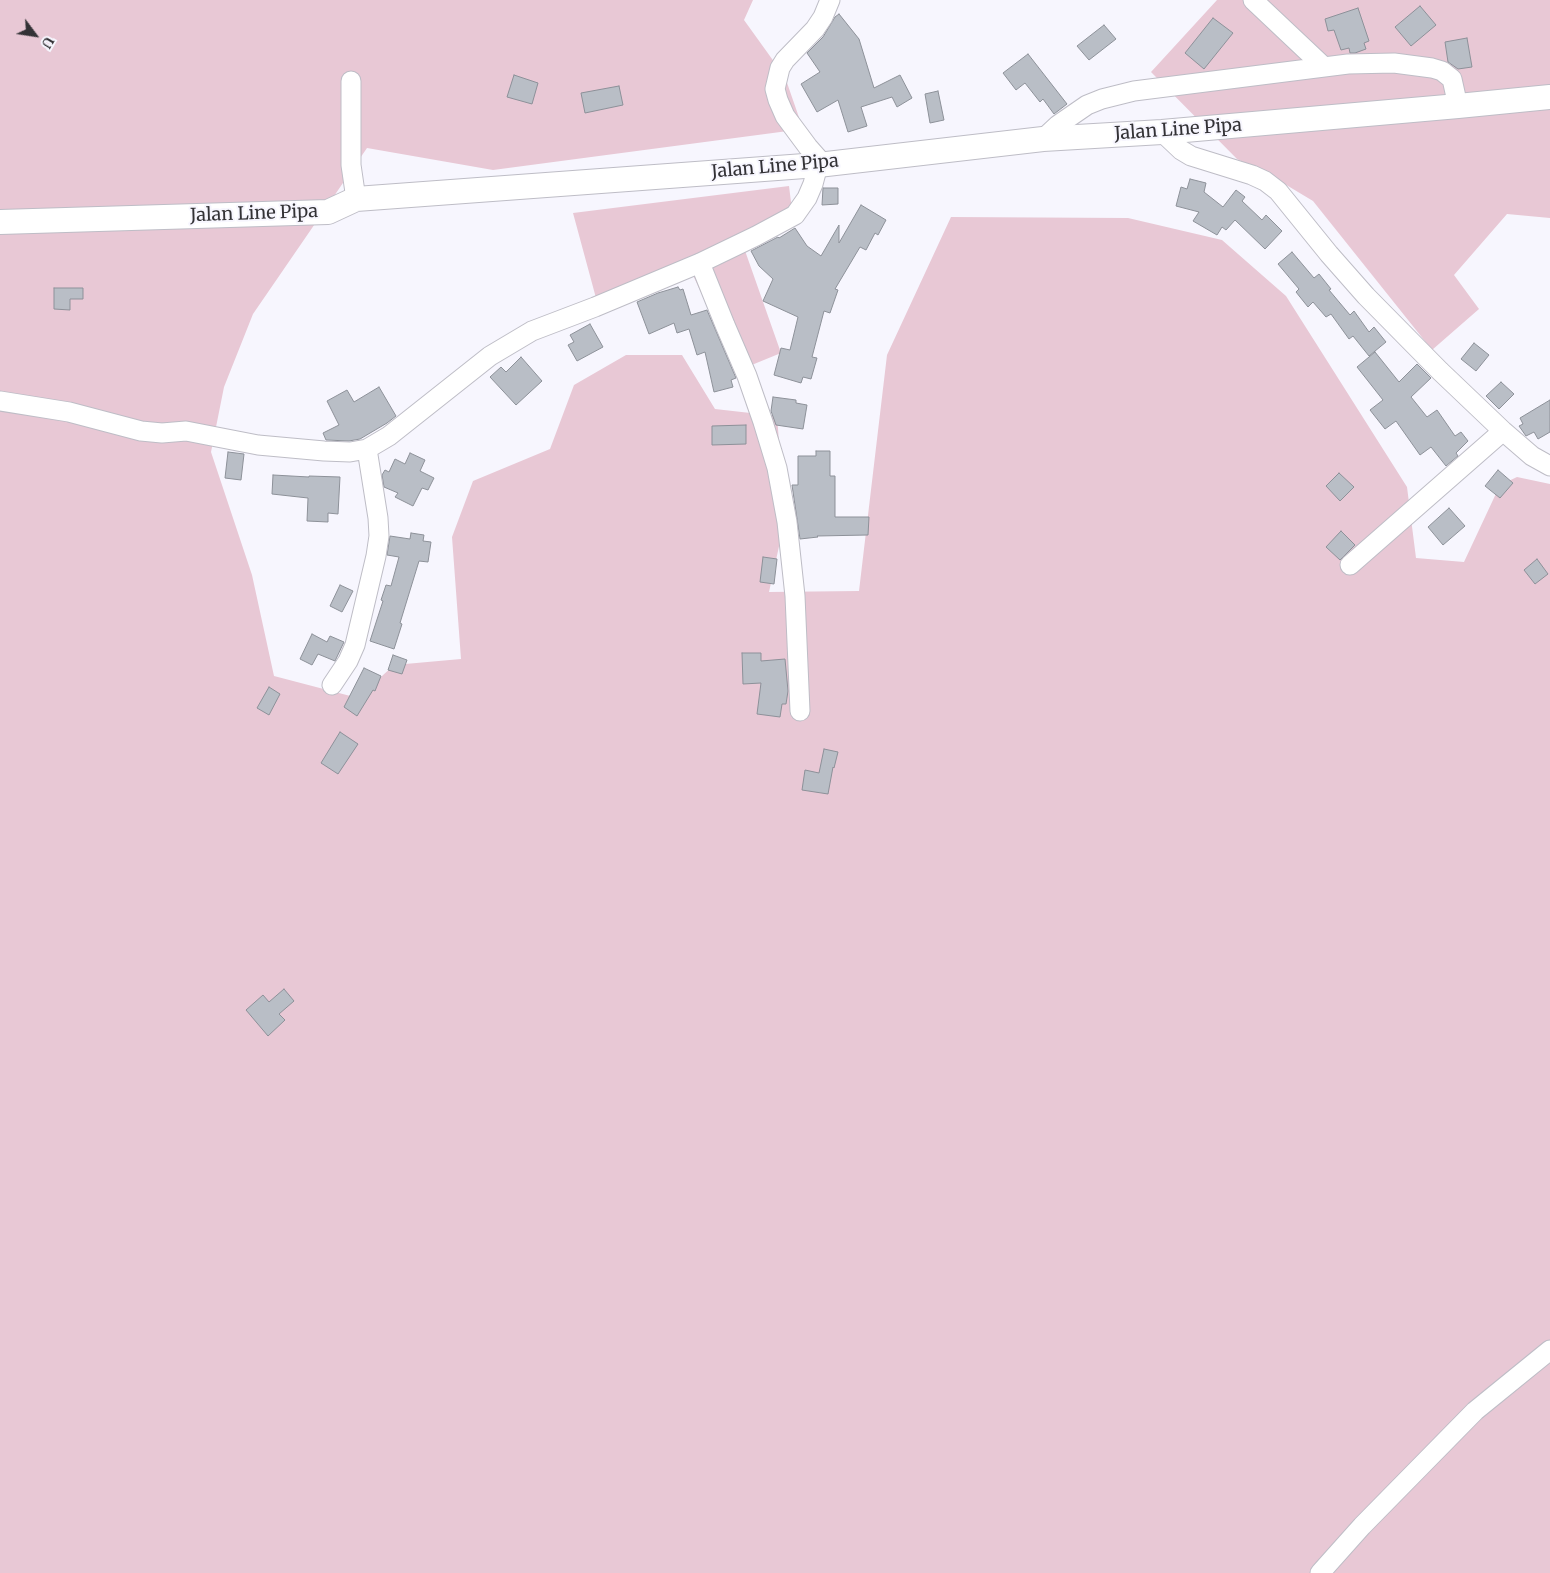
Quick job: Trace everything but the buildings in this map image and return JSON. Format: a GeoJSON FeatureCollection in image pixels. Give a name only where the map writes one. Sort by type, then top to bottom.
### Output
{"type":"FeatureCollection","features":[{"type":"Feature","properties":{"kind":"main road","name":"Jalan Line Pipa"},"geometry":{"type":"LineString","coordinates":[[0,222],[328,212],[356,199],[820,164],[1043,139],[1162,132],[1550,97]]}},
{"type":"Feature","properties":{"kind":"street"},"geometry":{"type":"LineString","coordinates":[[0,401],[69,412],[141,431],[162,433],[186,430],[258,445],[324,451],[350,452],[367,449],[389,436],[490,356],[532,331],[700,263],[795,215],[807,198],[820,164],[785,116],[775,89],[780,68],[785,60],[815,29],[830,0]]}},
{"type":"Feature","properties":{"kind":"street"},"geometry":{"type":"LineString","coordinates":[[1253,0],[1324,67]]}},
{"type":"Feature","properties":{"kind":"street"},"geometry":{"type":"LineString","coordinates":[[1043,139],[1086,105],[1134,91],[1370,62],[1394,63],[1442,71],[1452,79],[1458,106]]}},
{"type":"Feature","properties":{"kind":"street"},"geometry":{"type":"LineString","coordinates":[[351,82],[351,165],[356,199]]}},
{"type":"Feature","properties":{"kind":"street"},"geometry":{"type":"LineString","coordinates":[[1162,132],[1181,150],[1191,156],[1252,175],[1265,181],[1278,191],[1366,296],[1440,371],[1503,431],[1532,456],[1550,466]]}},
{"type":"Feature","properties":{"kind":"street"},"geometry":{"type":"LineString","coordinates":[[700,263],[747,376],[777,468],[796,596],[800,711]]}},
{"type":"Feature","properties":{"kind":"street"},"geometry":{"type":"LineString","coordinates":[[1350,565],[1503,431]]}},
{"type":"Feature","properties":{"kind":"street"},"geometry":{"type":"LineString","coordinates":[[332,685],[348,661],[355,645],[379,536],[367,449]]}},
{"type":"Feature","properties":{"kind":"street"},"geometry":{"type":"LineString","coordinates":[[1320,1573],[1368,1520],[1475,1410],[1550,1350]]}},
{"type":"Feature","properties":{"kind":"shaded area"},"geometry":{"type":"Polygon","coordinates":[[[0,0],[753,0],[744,20],[785,77],[803,129],[493,170],[367,148],[253,314],[224,387],[211,452],[252,575],[274,676],[358,698],[394,665],[461,659],[452,537],[473,481],[550,449],[574,385],[626,355],[682,355],[715,409],[777,416],[785,519],[769,592],[859,591],[887,355],[951,217],[1128,218],[1222,240],[1286,296],[1407,487],[1416,558],[1464,562],[1500,485],[1517,477],[1550,484],[1550,1573],[0,1573],[0,0]]]}},
{"type":"Feature","properties":{"kind":"shaded area"},"geometry":{"type":"Polygon","coordinates":[[[1217,0],[1550,0],[1550,218],[1507,214],[1454,275],[1479,309],[1432,350],[1313,201],[1268,174],[1237,159],[1151,72],[1217,0]]]}},
{"type":"Feature","properties":{"kind":"shaded area"},"geometry":{"type":"Polygon","coordinates":[[[789,186],[793,218],[743,245],[781,353],[737,371],[692,273],[596,298],[573,213],[789,186]]]}}]}
